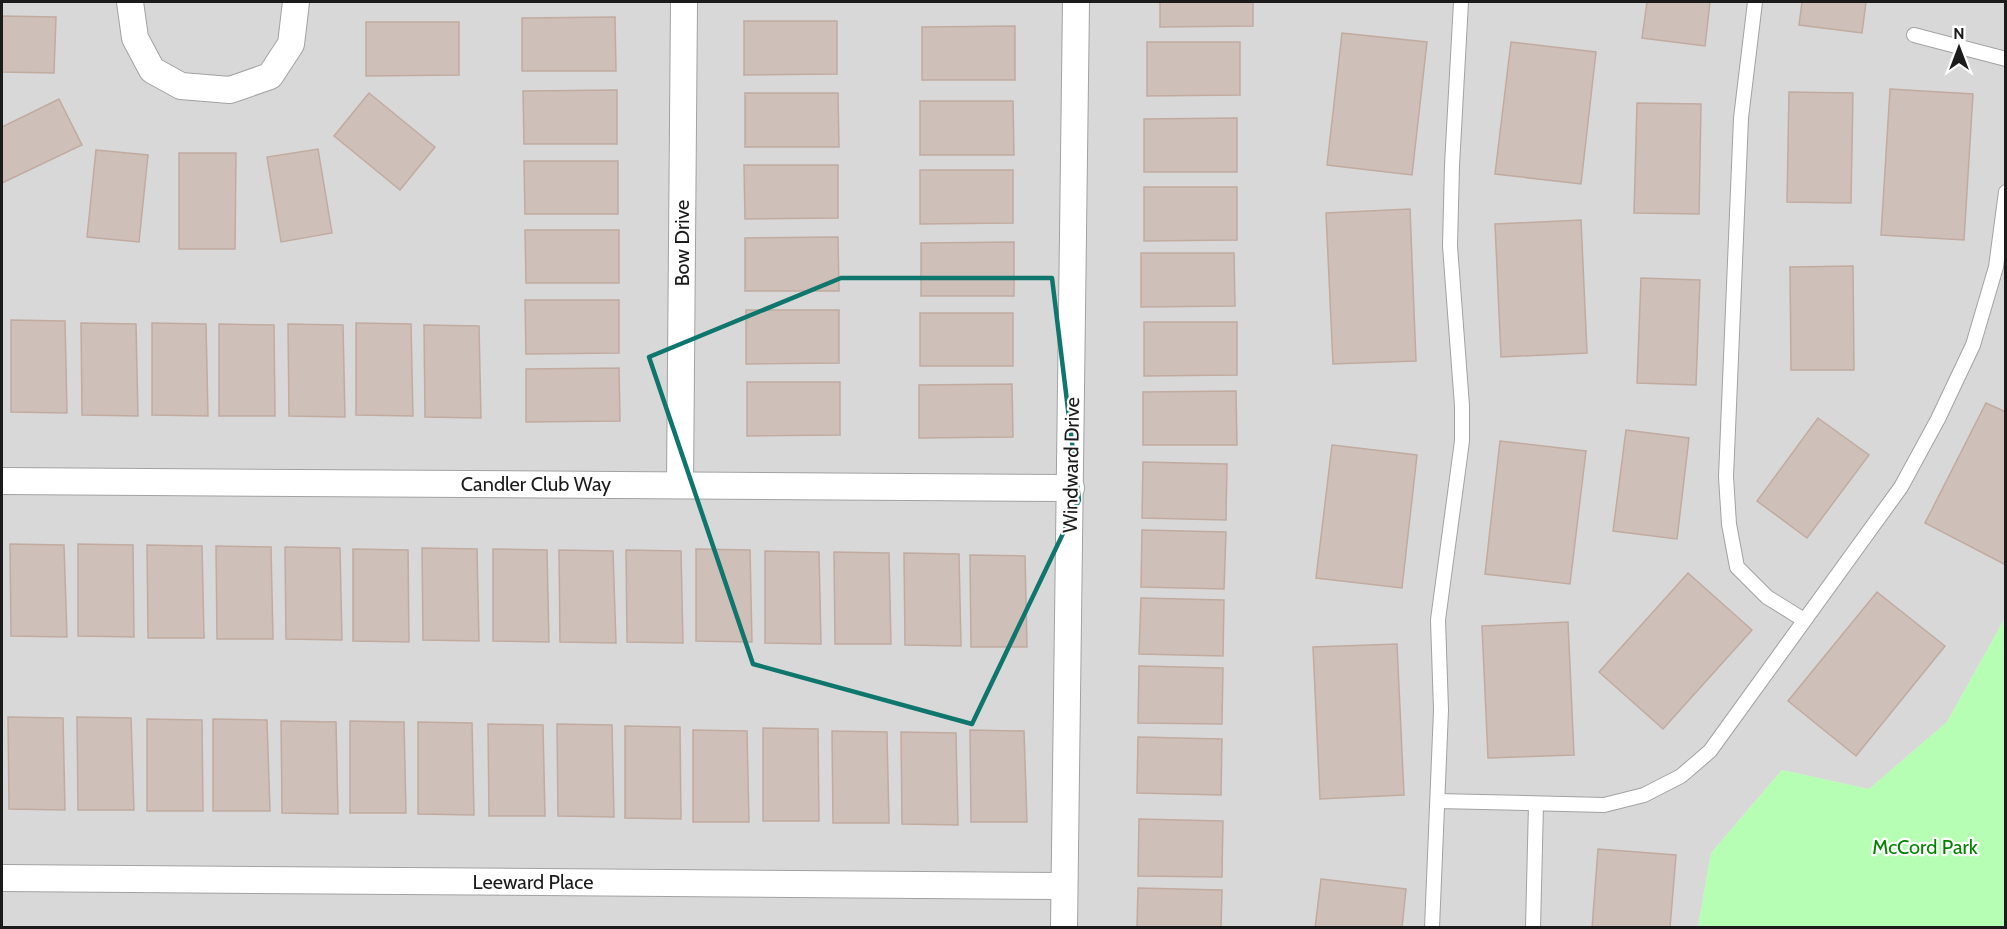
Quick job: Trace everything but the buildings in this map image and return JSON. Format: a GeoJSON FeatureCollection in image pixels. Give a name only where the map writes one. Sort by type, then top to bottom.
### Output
{"type":"FeatureCollection","features":[{"type":"Feature","properties":{"kind":"street"},"geometry":{"type":"LineString","coordinates":[[130,2],[135,38],[153,70],[181,86],[230,90],[270,76],[291,44],[296,2]]}},
{"type":"Feature","properties":{"kind":"street","name":"Bow Drive"},"geometry":{"type":"LineString","coordinates":[[680,485],[684,2]]}},
{"type":"Feature","properties":{"kind":"street","name":"Windward Drive"},"geometry":{"type":"LineString","coordinates":[[1064,927],[1076,2]]}},
{"type":"Feature","properties":{"kind":"street","name":"Candler Club Way"},"geometry":{"type":"LineString","coordinates":[[2,481],[1071,488]]}},
{"type":"Feature","properties":{"kind":"street","name":"Leeward Place"},"geometry":{"type":"LineString","coordinates":[[2,878],[1064,886]]}},
{"type":"Feature","properties":{"kind":"lane"},"geometry":{"type":"LineString","coordinates":[[1432,927],[1441,710],[1438,620],[1444,560],[1462,441],[1462,406],[1450,246],[1461,2]]}},
{"type":"Feature","properties":{"kind":"lane"},"geometry":{"type":"LineString","coordinates":[[1755,2],[1741,117],[1726,477],[1729,524],[1737,567],[1767,597],[1804,620]]}},
{"type":"Feature","properties":{"kind":"lane"},"geometry":{"type":"LineString","coordinates":[[1914,35],[2006,59]]}},
{"type":"Feature","properties":{"kind":"lane"},"geometry":{"type":"LineString","coordinates":[[1438,801],[1604,805],[1644,795],[1681,776],[1710,751],[1901,487],[1938,419],[1973,345],[1996,267],[2006,192]]}},
{"type":"Feature","properties":{"kind":"lane"},"geometry":{"type":"LineString","coordinates":[[1533,927],[1536,804]]}},
{"type":"Feature","properties":{"kind":"highlighted area"},"geometry":{"type":"Polygon","coordinates":[[[841,278],[1052,278],[1079,500],[972,724],[753,664],[649,357],[841,278]]]}},
{"type":"Feature","properties":{"kind":"shaded area"},"geometry":{"type":"Polygon","coordinates":[[[2,2],[2005,2],[2005,618],[1947,722],[1869,789],[1782,770],[1711,853],[1698,927],[2,928],[2,2]]]}},
{"type":"Feature","properties":{"kind":"green space","name":"McCord Park"},"geometry":{"type":"Polygon","coordinates":[[[2005,618],[2005,927],[1698,927],[1711,853],[1782,770],[1869,789],[1947,722],[2005,618]]]}}]}
